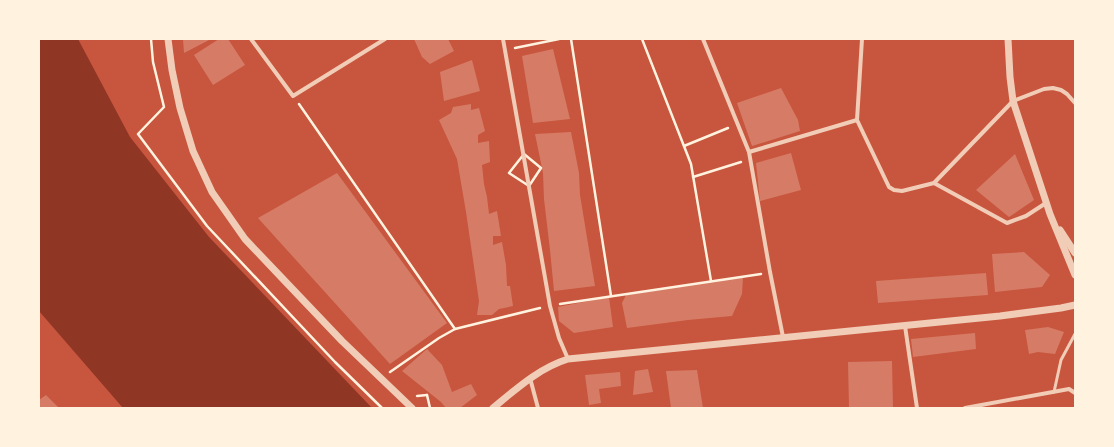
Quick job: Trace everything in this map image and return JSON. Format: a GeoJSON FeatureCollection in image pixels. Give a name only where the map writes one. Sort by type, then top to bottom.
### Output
{"type":"FeatureCollection","features":[{"type":"Feature","properties":{"kind":"street"},"geometry":{"type":"LineString","coordinates":[[168,39],[172,70],[180,108],[193,151],[212,192],[245,239],[337,335],[412,408]]}},
{"type":"Feature","properties":{"kind":"street"},"geometry":{"type":"LineString","coordinates":[[251,39],[293,96],[385,39]]}},
{"type":"Feature","properties":{"kind":"street"},"geometry":{"type":"LineString","coordinates":[[504,39],[550,306],[558,338],[568,359]]}},
{"type":"Feature","properties":{"kind":"street"},"geometry":{"type":"LineString","coordinates":[[703,39],[750,159],[783,337]]}},
{"type":"Feature","properties":{"kind":"street"},"geometry":{"type":"LineString","coordinates":[[862,39],[857,120],[888,186],[894,190],[902,191],[934,183],[1014,101],[1044,89],[1053,88],[1061,90],[1067,94],[1075,103]]}},
{"type":"Feature","properties":{"kind":"street"},"geometry":{"type":"LineString","coordinates":[[1008,39],[1010,77],[1014,101],[1046,203],[1075,275]]}},
{"type":"Feature","properties":{"kind":"street"},"geometry":{"type":"LineString","coordinates":[[748,152],[857,120]]}},
{"type":"Feature","properties":{"kind":"street"},"geometry":{"type":"LineString","coordinates":[[934,183],[1007,223],[1026,216],[1046,203]]}},
{"type":"Feature","properties":{"kind":"street"},"geometry":{"type":"LineString","coordinates":[[1050,214],[1075,253]]}},
{"type":"Feature","properties":{"kind":"street"},"geometry":{"type":"LineString","coordinates":[[493,408],[530,378],[561,361],[568,359],[1006,316],[1075,305]]}},
{"type":"Feature","properties":{"kind":"street"},"geometry":{"type":"LineString","coordinates":[[905,326],[917,408]]}},
{"type":"Feature","properties":{"kind":"street"},"geometry":{"type":"LineString","coordinates":[[530,378],[538,408]]}},
{"type":"Feature","properties":{"kind":"street"},"geometry":{"type":"LineString","coordinates":[[965,408],[1068,389],[1075,394]]}},
{"type":"Feature","properties":{"kind":"lane"},"geometry":{"type":"LineString","coordinates":[[1054,392],[1061,360],[1075,334]]}},
{"type":"Feature","properties":{"kind":"path"},"geometry":{"type":"LineString","coordinates":[[505,50],[559,39]]}},
{"type":"Feature","properties":{"kind":"path"},"geometry":{"type":"LineString","coordinates":[[571,39],[611,296]]}},
{"type":"Feature","properties":{"kind":"path"},"geometry":{"type":"LineString","coordinates":[[642,39],[691,164],[711,281]]}},
{"type":"Feature","properties":{"kind":"path"},"geometry":{"type":"LineString","coordinates":[[293,96],[455,329]]}},
{"type":"Feature","properties":{"kind":"path"},"geometry":{"type":"LineString","coordinates":[[684,146],[737,124]]}},
{"type":"Feature","properties":{"kind":"path"},"geometry":{"type":"LineString","coordinates":[[693,177],[750,159]]}},
{"type":"Feature","properties":{"kind":"path"},"geometry":{"type":"LineString","coordinates":[[381,378],[439,338],[455,329],[550,306],[770,272]]}},
{"type":"Feature","properties":{"kind":"path"},"geometry":{"type":"LineString","coordinates":[[427,395],[430,408]]}},
{"type":"Feature","properties":{"kind":"shaded area"},"geometry":{"type":"Polygon","coordinates":[[[39,39],[78,39],[130,137],[209,237],[372,408],[123,408],[39,311],[39,39]]]}},
{"type":"Feature","properties":{"kind":"building"},"geometry":{"type":"Polygon","coordinates":[[[183,39],[211,39],[184,53],[183,39]]]}},
{"type":"Feature","properties":{"kind":"building"},"geometry":{"type":"Polygon","coordinates":[[[219,39],[228,39],[245,65],[213,85],[194,55],[219,39]]]}},
{"type":"Feature","properties":{"kind":"building"},"geometry":{"type":"Polygon","coordinates":[[[414,39],[448,39],[454,51],[430,64],[422,57],[414,39]]]}},
{"type":"Feature","properties":{"kind":"building"},"geometry":{"type":"Polygon","coordinates":[[[553,49],[570,119],[533,123],[522,56],[553,49]]]}},
{"type":"Feature","properties":{"kind":"building"},"geometry":{"type":"Polygon","coordinates":[[[472,60],[480,91],[444,101],[440,72],[472,60]]]}},
{"type":"Feature","properties":{"kind":"building"},"geometry":{"type":"Polygon","coordinates":[[[781,88],[798,120],[800,131],[752,146],[737,103],[781,88]]]}},
{"type":"Feature","properties":{"kind":"building"},"geometry":{"type":"Polygon","coordinates":[[[471,104],[471,110],[479,108],[485,131],[478,135],[478,143],[489,141],[490,162],[482,165],[484,184],[489,214],[497,211],[501,236],[493,236],[493,245],[502,242],[506,265],[507,286],[510,286],[513,306],[499,309],[492,315],[477,315],[479,301],[457,159],[439,120],[451,113],[453,107],[471,104]]]}},
{"type":"Feature","properties":{"kind":"building"},"geometry":{"type":"Polygon","coordinates":[[[571,132],[579,173],[580,195],[595,286],[554,291],[544,199],[543,173],[535,134],[571,132]]]}},
{"type":"Feature","properties":{"kind":"building"},"geometry":{"type":"Polygon","coordinates":[[[791,153],[801,190],[760,201],[756,163],[791,153]]]}},
{"type":"Feature","properties":{"kind":"building"},"geometry":{"type":"Polygon","coordinates":[[[1015,154],[1034,200],[1009,217],[976,190],[1015,154]]]}},
{"type":"Feature","properties":{"kind":"building"},"geometry":{"type":"Polygon","coordinates":[[[337,173],[447,323],[390,364],[258,218],[337,173]]]}},
{"type":"Feature","properties":{"kind":"building"},"geometry":{"type":"Polygon","coordinates":[[[1024,252],[1050,275],[1042,287],[995,292],[992,254],[1024,252]]]}},
{"type":"Feature","properties":{"kind":"building"},"geometry":{"type":"Polygon","coordinates":[[[986,273],[988,295],[878,303],[876,281],[986,273]]]}},
{"type":"Feature","properties":{"kind":"building"},"geometry":{"type":"Polygon","coordinates":[[[743,277],[742,294],[732,316],[627,328],[622,303],[626,295],[743,277]]]}},
{"type":"Feature","properties":{"kind":"building"},"geometry":{"type":"Polygon","coordinates":[[[609,297],[613,327],[574,333],[559,321],[558,307],[609,297]]]}},
{"type":"Feature","properties":{"kind":"building"},"geometry":{"type":"Polygon","coordinates":[[[1048,327],[1064,332],[1055,354],[1038,352],[1029,354],[1025,330],[1048,327]]]}},
{"type":"Feature","properties":{"kind":"building"},"geometry":{"type":"Polygon","coordinates":[[[975,333],[976,349],[913,357],[911,339],[975,333]]]}},
{"type":"Feature","properties":{"kind":"building"},"geometry":{"type":"Polygon","coordinates":[[[427,349],[442,365],[452,392],[471,384],[477,395],[460,408],[446,408],[441,402],[402,371],[427,349]]]}},
{"type":"Feature","properties":{"kind":"building"},"geometry":{"type":"Polygon","coordinates":[[[892,361],[893,408],[849,408],[848,362],[892,361]]]}},
{"type":"Feature","properties":{"kind":"building"},"geometry":{"type":"Polygon","coordinates":[[[648,369],[653,392],[633,395],[635,371],[648,369]]]}},
{"type":"Feature","properties":{"kind":"building"},"geometry":{"type":"Polygon","coordinates":[[[697,370],[703,408],[671,408],[666,371],[697,370]]]}},
{"type":"Feature","properties":{"kind":"building"},"geometry":{"type":"Polygon","coordinates":[[[620,372],[621,386],[599,389],[601,403],[589,405],[585,375],[620,372]]]}},
{"type":"Feature","properties":{"kind":"building"},"geometry":{"type":"Polygon","coordinates":[[[46,395],[59,408],[39,408],[39,400],[46,395]]]}}]}
